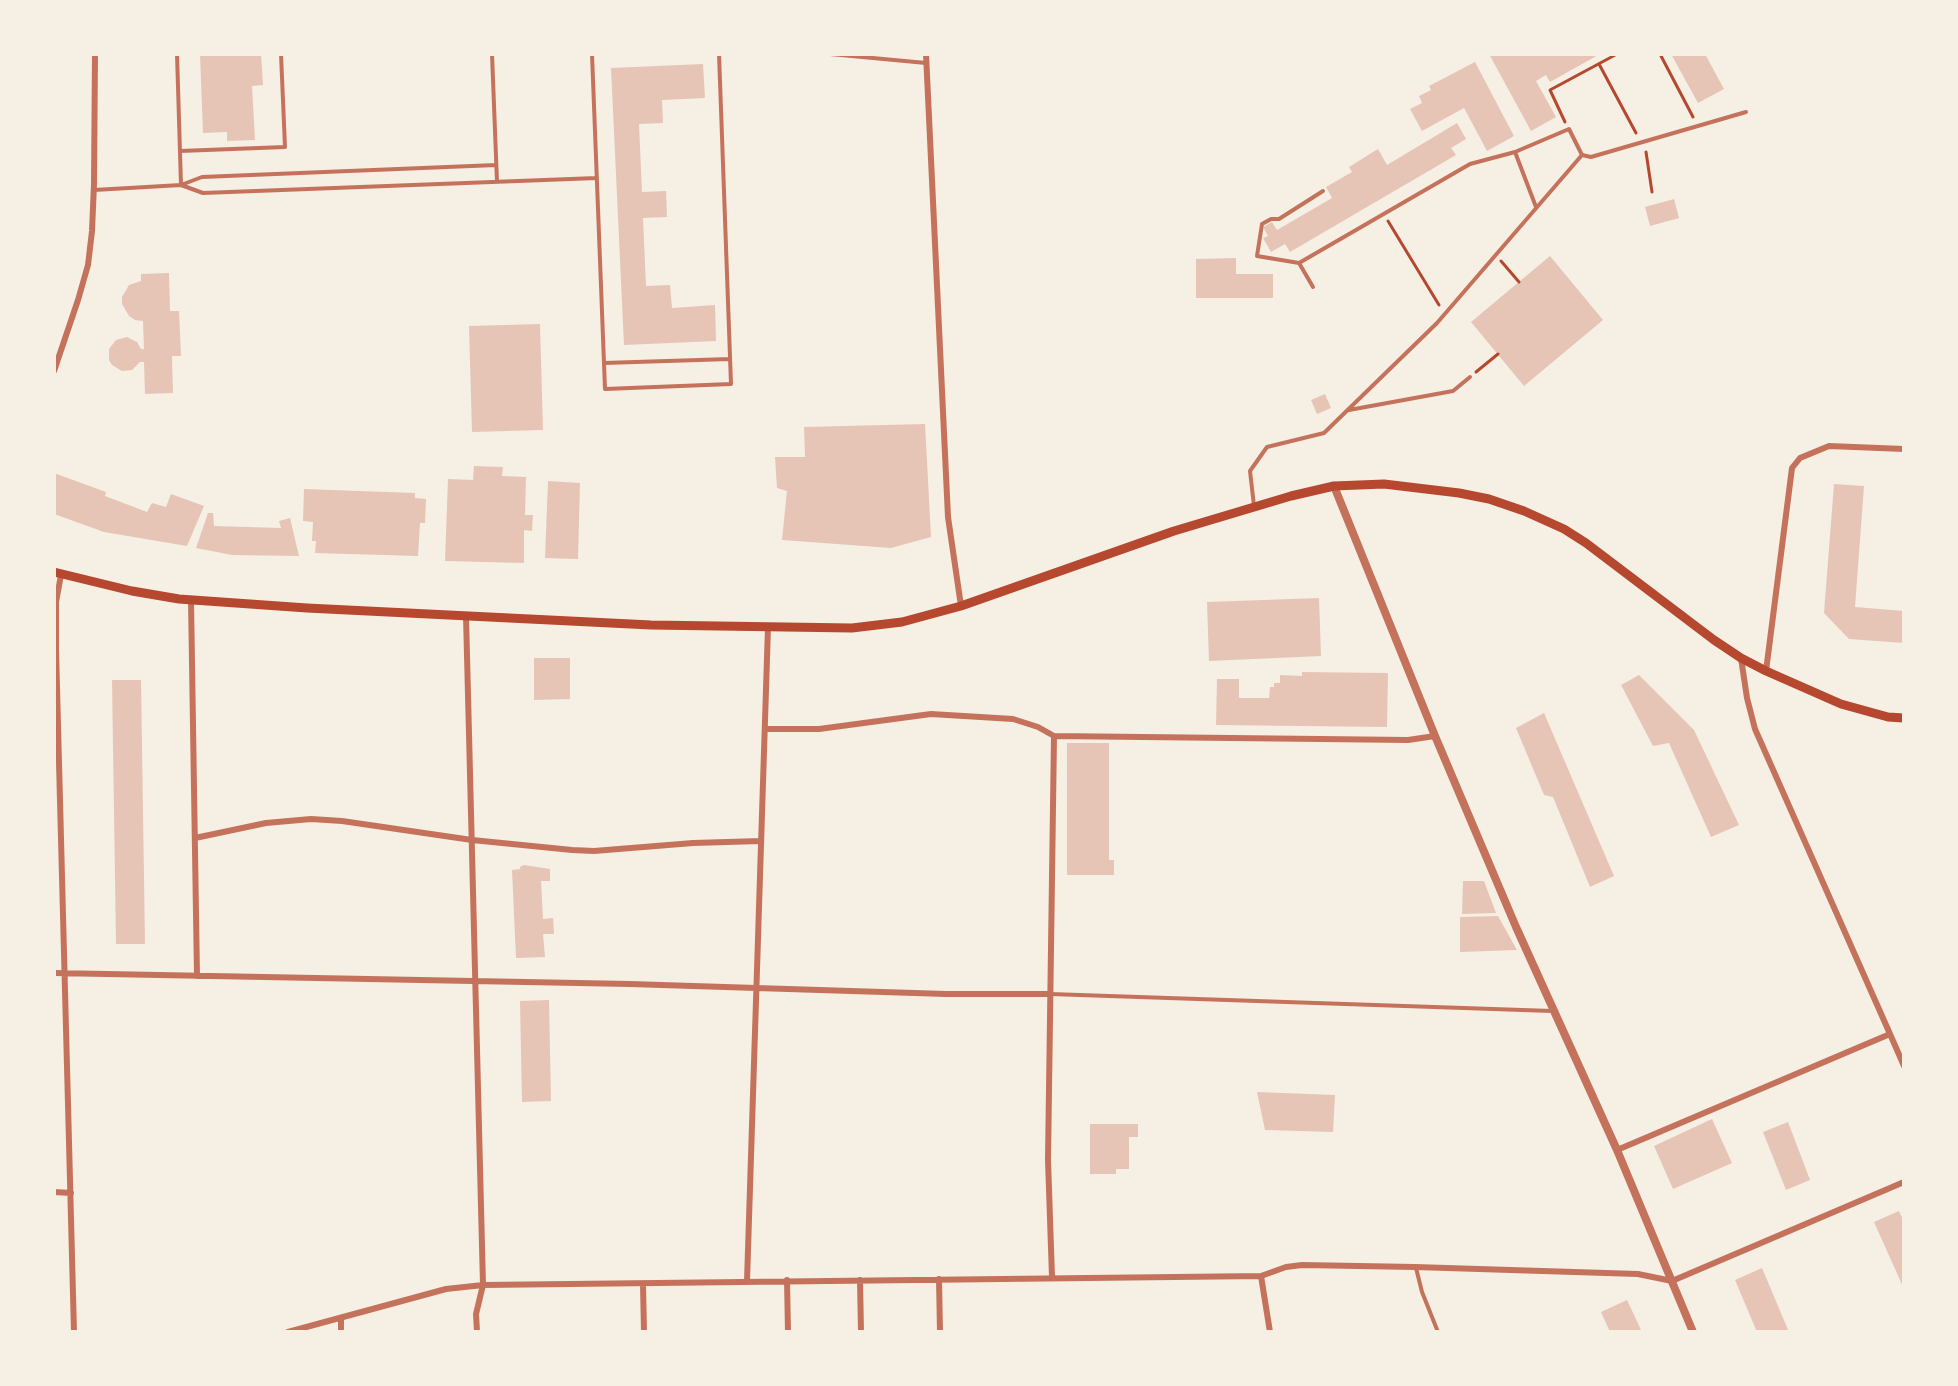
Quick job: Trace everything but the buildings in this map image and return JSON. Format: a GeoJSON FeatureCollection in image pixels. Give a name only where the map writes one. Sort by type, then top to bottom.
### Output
{"type":"FeatureCollection","features":[{"type":"Feature","properties":{"kind":"main road"},"geometry":{"type":"LineString","coordinates":[[57,574],[132,591],[191,600],[307,608],[651,624],[852,628],[902,622],[961,606],[1174,531],[1291,496],[1334,486],[1384,484],[1489,499],[1524,511],[1564,529],[1586,543],[1714,640],[1742,658],[1840,704],[1888,717],[1904,718]]}},
{"type":"Feature","properties":{"kind":"street"},"geometry":{"type":"LineString","coordinates":[[54,371],[88,265],[94,190],[95,54]]}},
{"type":"Feature","properties":{"kind":"street"},"geometry":{"type":"LineString","coordinates":[[926,54],[948,517],[961,606]]}},
{"type":"Feature","properties":{"kind":"street"},"geometry":{"type":"LineString","coordinates":[[1766,671],[1792,468],[1800,458],[1829,446],[1904,449]]}},
{"type":"Feature","properties":{"kind":"street"},"geometry":{"type":"LineString","coordinates":[[1334,486],[1435,736],[1552,1011],[1617,1150],[1693,1332]]}},
{"type":"Feature","properties":{"kind":"street"},"geometry":{"type":"LineString","coordinates":[[57,574],[58,854],[65,973],[74,1332]]}},
{"type":"Feature","properties":{"kind":"street"},"geometry":{"type":"LineString","coordinates":[[191,600],[197,976]]}},
{"type":"Feature","properties":{"kind":"street"},"geometry":{"type":"LineString","coordinates":[[466,616],[483,1284],[476,1314],[477,1332]]}},
{"type":"Feature","properties":{"kind":"street"},"geometry":{"type":"LineString","coordinates":[[747,1281],[768,627]]}},
{"type":"Feature","properties":{"kind":"street"},"geometry":{"type":"LineString","coordinates":[[1742,658],[1747,698],[1759,739],[1904,1066]]}},
{"type":"Feature","properties":{"kind":"street"},"geometry":{"type":"LineString","coordinates":[[765,729],[819,729],[932,714],[1012,719],[1038,727],[1054,736],[1408,740],[1435,736]]}},
{"type":"Feature","properties":{"kind":"street"},"geometry":{"type":"LineString","coordinates":[[1052,1277],[1048,1160],[1054,736]]}},
{"type":"Feature","properties":{"kind":"street"},"geometry":{"type":"LineString","coordinates":[[195,838],[266,823],[310,819],[342,821],[472,840],[594,851],[693,843],[761,841]]}},
{"type":"Feature","properties":{"kind":"street"},"geometry":{"type":"LineString","coordinates":[[54,973],[475,981],[946,994],[1050,994]]}},
{"type":"Feature","properties":{"kind":"street"},"geometry":{"type":"LineString","coordinates":[[1617,1150],[1890,1034]]}},
{"type":"Feature","properties":{"kind":"street"},"geometry":{"type":"LineString","coordinates":[[288,1332],[446,1289],[483,1284],[1261,1276],[1286,1267],[1302,1265],[1638,1274],[1672,1281],[1904,1182]]}},
{"type":"Feature","properties":{"kind":"street"},"geometry":{"type":"LineString","coordinates":[[54,1192],[71,1193]]}},
{"type":"Feature","properties":{"kind":"street"},"geometry":{"type":"LineString","coordinates":[[1261,1276],[1270,1332]]}},
{"type":"Feature","properties":{"kind":"street"},"geometry":{"type":"LineString","coordinates":[[939,1279],[940,1332]]}},
{"type":"Feature","properties":{"kind":"street"},"geometry":{"type":"LineString","coordinates":[[788,1280],[788,1332]]}},
{"type":"Feature","properties":{"kind":"street"},"geometry":{"type":"LineString","coordinates":[[860,1280],[861,1332]]}},
{"type":"Feature","properties":{"kind":"street"},"geometry":{"type":"LineString","coordinates":[[643,1284],[644,1332]]}},
{"type":"Feature","properties":{"kind":"street"},"geometry":{"type":"LineString","coordinates":[[341,1318],[341,1332]]}},
{"type":"Feature","properties":{"kind":"lane"},"geometry":{"type":"LineString","coordinates":[[177,54],[181,185]]}},
{"type":"Feature","properties":{"kind":"lane"},"geometry":{"type":"LineString","coordinates":[[180,151],[285,147],[281,54]]}},
{"type":"Feature","properties":{"kind":"lane"},"geometry":{"type":"LineString","coordinates":[[492,54],[497,182]]}},
{"type":"Feature","properties":{"kind":"lane"},"geometry":{"type":"LineString","coordinates":[[592,54],[605,389],[730,384],[719,54]]}},
{"type":"Feature","properties":{"kind":"lane"},"geometry":{"type":"LineString","coordinates":[[830,54],[926,63]]}},
{"type":"Feature","properties":{"kind":"lane"},"geometry":{"type":"LineString","coordinates":[[1582,155],[1591,157],[1746,112]]}},
{"type":"Feature","properties":{"kind":"lane"},"geometry":{"type":"LineString","coordinates":[[1323,191],[1279,219],[1271,219],[1262,224],[1257,256],[1299,263],[1470,164],[1515,152],[1569,129],[1582,155]]}},
{"type":"Feature","properties":{"kind":"lane"},"geometry":{"type":"LineString","coordinates":[[1515,152],[1536,208]]}},
{"type":"Feature","properties":{"kind":"lane"},"geometry":{"type":"LineString","coordinates":[[1254,507],[1250,471],[1267,447],[1324,433],[1445,314],[1582,155]]}},
{"type":"Feature","properties":{"kind":"lane"},"geometry":{"type":"LineString","coordinates":[[94,190],[181,185],[202,177],[496,165]]}},
{"type":"Feature","properties":{"kind":"lane"},"geometry":{"type":"LineString","coordinates":[[181,185],[203,193],[597,178]]}},
{"type":"Feature","properties":{"kind":"lane"},"geometry":{"type":"LineString","coordinates":[[1299,263],[1313,287]]}},
{"type":"Feature","properties":{"kind":"lane"},"geometry":{"type":"LineString","coordinates":[[604,363],[730,359]]}},
{"type":"Feature","properties":{"kind":"lane"},"geometry":{"type":"LineString","coordinates":[[1347,410],[1453,391],[1470,377]]}},
{"type":"Feature","properties":{"kind":"lane"},"geometry":{"type":"LineString","coordinates":[[1050,994],[1552,1011]]}},
{"type":"Feature","properties":{"kind":"lane"},"geometry":{"type":"LineString","coordinates":[[1415,1267],[1438,1332]]}},
{"type":"Feature","properties":{"kind":"path"},"geometry":{"type":"LineString","coordinates":[[1569,129],[1550,90],[1617,54]]}},
{"type":"Feature","properties":{"kind":"path"},"geometry":{"type":"LineString","coordinates":[[1660,54],[1698,126]]}},
{"type":"Feature","properties":{"kind":"path"},"geometry":{"type":"LineString","coordinates":[[1599,64],[1643,142],[1652,192]]}},
{"type":"Feature","properties":{"kind":"path"},"geometry":{"type":"LineString","coordinates":[[1384,214],[1445,314]]}},
{"type":"Feature","properties":{"kind":"path"},"geometry":{"type":"LineString","coordinates":[[1496,255],[1519,282]]}},
{"type":"Feature","properties":{"kind":"path"},"geometry":{"type":"LineString","coordinates":[[1470,377],[1498,354]]}}]}
